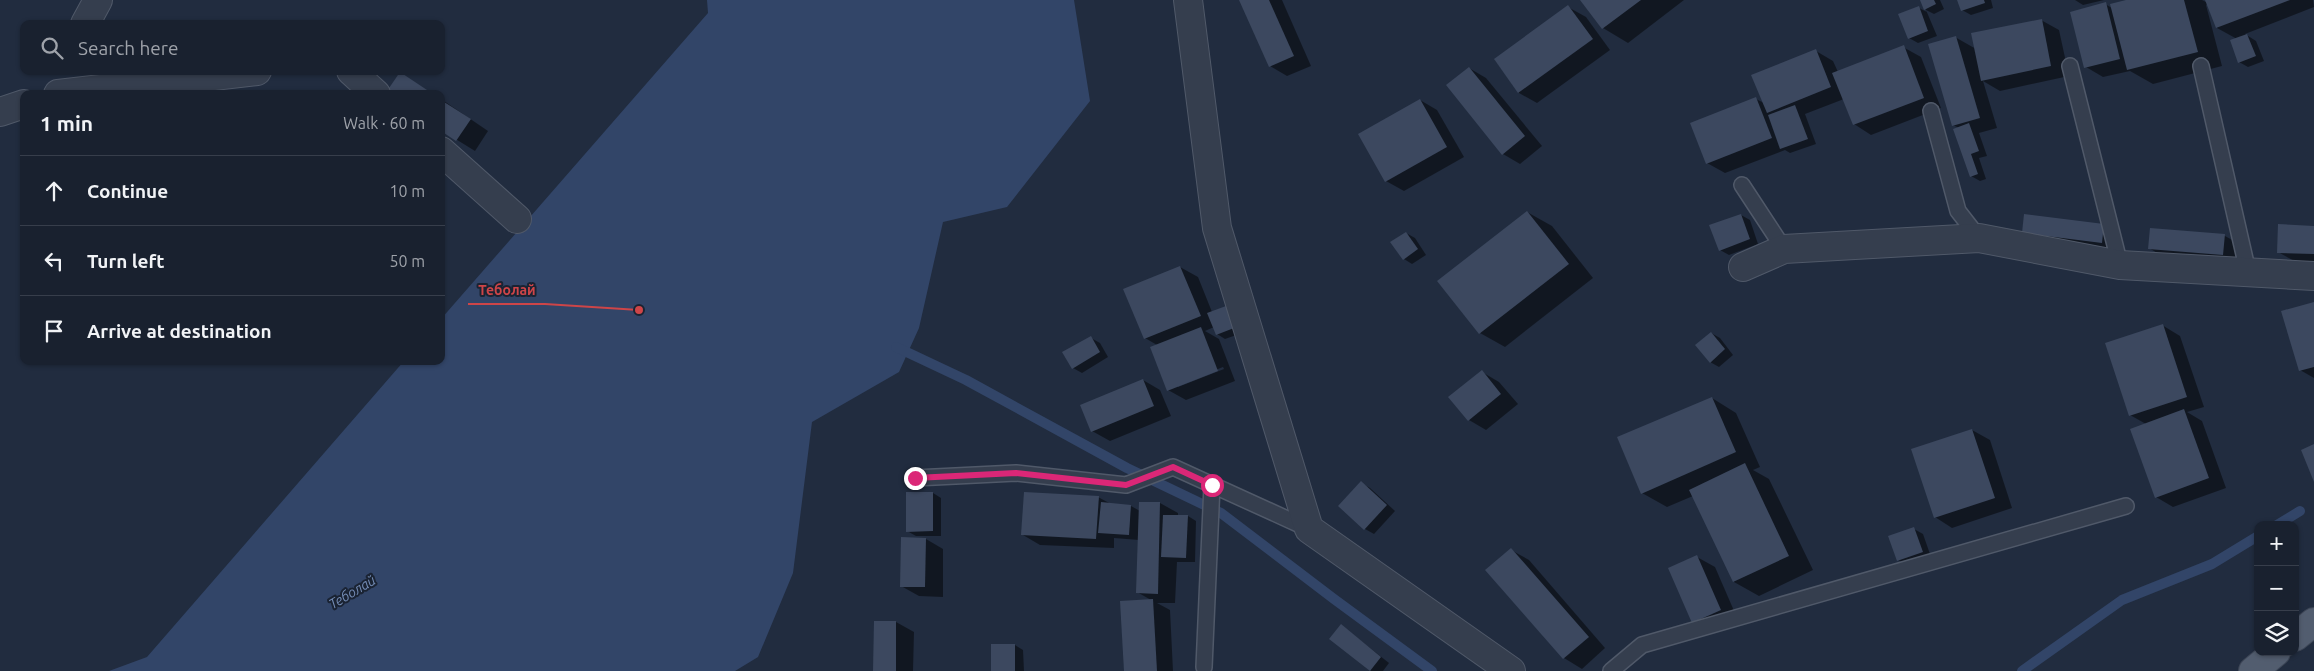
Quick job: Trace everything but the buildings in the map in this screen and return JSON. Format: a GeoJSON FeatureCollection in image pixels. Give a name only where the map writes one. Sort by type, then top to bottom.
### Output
{"type":"FeatureCollection","features":[{"type":"Feature","properties":{"kind":"main road"},"geometry":{"type":"LineString","coordinates":[[2299,634],[2314,622]]}},
{"type":"Feature","properties":{"kind":"main road"},"geometry":{"type":"LineString","coordinates":[[2253,671],[2271,656]]}},
{"type":"Feature","properties":{"kind":"street"},"geometry":{"type":"LineString","coordinates":[[88,20],[98,0]]}},
{"type":"Feature","properties":{"kind":"street"},"geometry":{"type":"LineString","coordinates":[[1188,0],[1218,228],[1309,529],[1511,671]]}},
{"type":"Feature","properties":{"kind":"street"},"geometry":{"type":"LineString","coordinates":[[64,86],[206,75]]}},
{"type":"Feature","properties":{"kind":"street"},"geometry":{"type":"LineString","coordinates":[[355,75],[372,90]]}},
{"type":"Feature","properties":{"kind":"street"},"geometry":{"type":"LineString","coordinates":[[0,112],[20,105]]}},
{"type":"Feature","properties":{"kind":"street"},"geometry":{"type":"LineString","coordinates":[[445,155],[517,218]]}},
{"type":"Feature","properties":{"kind":"street"},"geometry":{"type":"LineString","coordinates":[[1743,267],[1784,250],[1979,238],[2120,265],[2314,276]]}},
{"type":"Feature","properties":{"kind":"lane"},"geometry":{"type":"LineString","coordinates":[[2070,66],[2120,265]]}},
{"type":"Feature","properties":{"kind":"lane"},"geometry":{"type":"LineString","coordinates":[[2201,66],[2248,272]]}},
{"type":"Feature","properties":{"kind":"lane"},"geometry":{"type":"LineString","coordinates":[[1931,111],[1958,211],[1979,238]]}},
{"type":"Feature","properties":{"kind":"lane"},"geometry":{"type":"LineString","coordinates":[[1742,185],[1784,250]]}},
{"type":"Feature","properties":{"kind":"lane"},"geometry":{"type":"LineString","coordinates":[[915,478],[1016,473],[1126,485],[1173,467],[1212,491],[1309,529]]}},
{"type":"Feature","properties":{"kind":"lane"},"geometry":{"type":"LineString","coordinates":[[1204,667],[1212,491]]}},
{"type":"Feature","properties":{"kind":"lane"},"geometry":{"type":"LineString","coordinates":[[1611,671],[1642,645],[2126,506]]}},
{"type":"Feature","properties":{"kind":"water"},"geometry":{"type":"Polygon","coordinates":[[[707,0],[1074,0],[1090,101],[1007,207],[943,222],[919,328],[899,372],[812,422],[793,573],[758,657],[735,671],[109,671],[147,657],[401,365],[445,365],[445,314],[708,13],[707,0]]]}},
{"type":"Feature","properties":{"kind":"waterway"},"geometry":{"type":"LineString","coordinates":[[896,347],[966,380],[1127,468],[1221,513],[1432,671]]}},
{"type":"Feature","properties":{"kind":"waterway"},"geometry":{"type":"LineString","coordinates":[[2284,521],[2300,511]]}},
{"type":"Feature","properties":{"kind":"waterway"},"geometry":{"type":"LineString","coordinates":[[2022,671],[2122,600],[2212,564],[2254,538]]}},
{"type":"Feature","properties":{"kind":"place","name":"Теболай"},"geometry":{"type":"Point","coordinates":[639,310]}},
{"type":"Feature","properties":{"kind":"route"},"geometry":{"type":"LineString","coordinates":[[915,478],[1016,473],[1126,485],[1173,467],[1212,485]]}}]}
